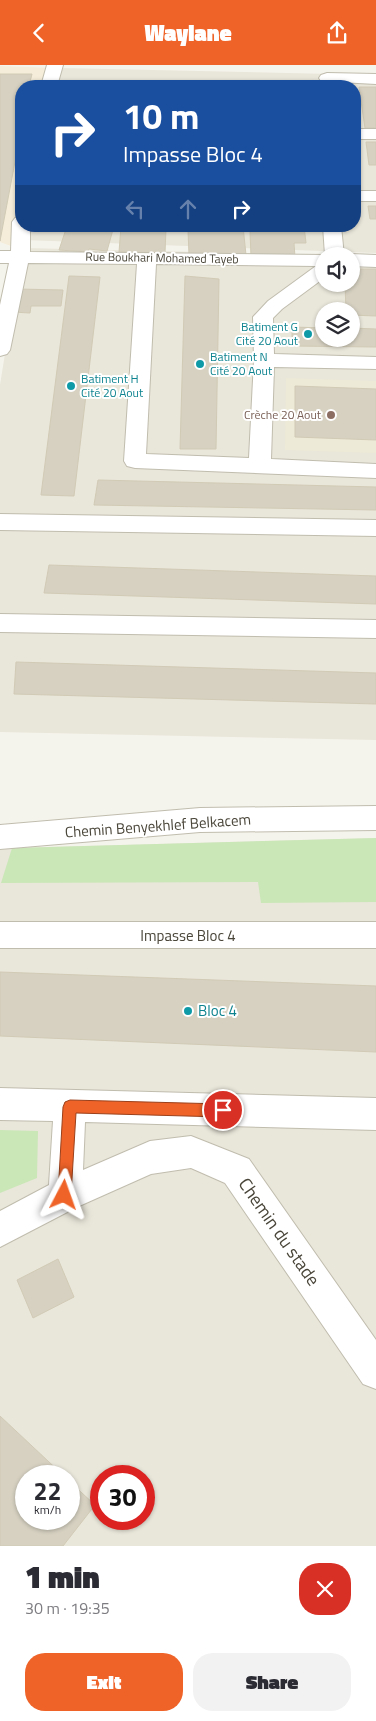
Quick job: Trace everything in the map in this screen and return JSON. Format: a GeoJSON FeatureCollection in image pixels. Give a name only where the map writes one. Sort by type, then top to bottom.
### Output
{"type":"FeatureCollection","features":[{"type":"Feature","properties":{"kind":"street"},"geometry":{"type":"LineString","coordinates":[[51,80],[55,65]]}},
{"type":"Feature","properties":{"kind":"street"},"geometry":{"type":"LineString","coordinates":[[327,76],[376,79]]}},
{"type":"Feature","properties":{"kind":"street"},"geometry":{"type":"LineString","coordinates":[[361,134],[376,134]]}},
{"type":"Feature","properties":{"kind":"street"},"geometry":{"type":"LineString","coordinates":[[361,195],[376,196]]}},
{"type":"Feature","properties":{"kind":"street"},"geometry":{"type":"LineString","coordinates":[[0,350],[20,257],[21,232]]}},
{"type":"Feature","properties":{"kind":"street"},"geometry":{"type":"LineString","coordinates":[[333,232],[334,247]]}},
{"type":"Feature","properties":{"kind":"street","name":"Rue Boukhari Mohamed Tayeb"},"geometry":{"type":"LineString","coordinates":[[0,257],[315,260]]}},
{"type":"Feature","properties":{"kind":"street"},"geometry":{"type":"LineString","coordinates":[[147,258],[135,461],[376,471]]}},
{"type":"Feature","properties":{"kind":"street"},"geometry":{"type":"LineString","coordinates":[[360,260],[376,261]]}},
{"type":"Feature","properties":{"kind":"street"},"geometry":{"type":"LineString","coordinates":[[260,466],[264,360],[263,317],[275,305],[315,276]]}},
{"type":"Feature","properties":{"kind":"street"},"geometry":{"type":"LineString","coordinates":[[264,360],[376,363]]}},
{"type":"Feature","properties":{"kind":"street"},"geometry":{"type":"LineString","coordinates":[[0,521],[376,528]]}},
{"type":"Feature","properties":{"kind":"street"},"geometry":{"type":"LineString","coordinates":[[0,623],[376,629]]}},
{"type":"Feature","properties":{"kind":"street","name":"Chemin Benyekhlef Belkacem"},"geometry":{"type":"LineString","coordinates":[[0,837],[200,820],[376,818]]}},
{"type":"Feature","properties":{"kind":"street","name":"Impasse Bloc 4"},"geometry":{"type":"LineString","coordinates":[[0,935],[376,935]]}},
{"type":"Feature","properties":{"kind":"street"},"geometry":{"type":"LineString","coordinates":[[0,1104],[376,1114]]}},
{"type":"Feature","properties":{"kind":"street"},"geometry":{"type":"LineString","coordinates":[[64,1195],[70,1107]]}},
{"type":"Feature","properties":{"kind":"street","name":"Chemin du stade"},"geometry":{"type":"LineString","coordinates":[[0,1229],[64,1195],[150,1158],[191,1152],[237,1171],[376,1371]]}},
{"type":"Feature","properties":{"kind":"shaded area"},"geometry":{"type":"Polygon","coordinates":[[[0,66],[54,68],[51,80],[15,80],[15,232],[20,232],[19,249],[0,242],[0,66]]]}},
{"type":"Feature","properties":{"kind":"shaded area"},"geometry":{"type":"Polygon","coordinates":[[[61,68],[376,75],[376,253],[360,252],[360,247],[315,247],[315,251],[24,240],[26,232],[361,232],[361,80],[58,80],[61,68]]]}},
{"type":"Feature","properties":{"kind":"shaded area"},"geometry":{"type":"Polygon","coordinates":[[[22,248],[315,255],[315,292],[360,292],[360,256],[376,256],[376,740],[0,732],[0,385],[22,248]]]}},
{"type":"Feature","properties":{"kind":"shaded area","name":"Crèche 20 Aout"},"geometry":{"type":"Polygon","coordinates":[[[286,378],[376,381],[376,453],[285,450],[286,378]]]}},
{"type":"Feature","properties":{"kind":"shaded area"},"geometry":{"type":"Polygon","coordinates":[[[376,838],[376,1546],[0,1546],[0,850],[12,848],[376,838]]]}},
{"type":"Feature","properties":{"kind":"green space"},"geometry":{"type":"Polygon","coordinates":[[[376,838],[376,902],[261,903],[258,882],[1,883],[12,848],[376,838]]]}},
{"type":"Feature","properties":{"kind":"green space"},"geometry":{"type":"Polygon","coordinates":[[[0,1130],[38,1131],[37,1178],[0,1193],[0,1130]]]}},
{"type":"Feature","properties":{"kind":"building"},"geometry":{"type":"Polygon","coordinates":[[[0,74],[32,74],[30,80],[15,80],[15,162],[0,241],[0,74]]]}},
{"type":"Feature","properties":{"kind":"building"},"geometry":{"type":"Polygon","coordinates":[[[361,87],[376,87],[376,128],[365,128],[361,87]]]}},
{"type":"Feature","properties":{"kind":"building"},"geometry":{"type":"Polygon","coordinates":[[[366,142],[376,142],[376,165],[369,165],[366,142]]]}},
{"type":"Feature","properties":{"kind":"building"},"geometry":{"type":"Polygon","coordinates":[[[368,206],[376,206],[376,219],[370,219],[368,206]]]}},
{"type":"Feature","properties":{"kind":"building"},"geometry":{"type":"Polygon","coordinates":[[[65,232],[112,232],[107,251],[89,249],[88,252],[59,250],[65,232]]]}},
{"type":"Feature","properties":{"kind":"building"},"geometry":{"type":"Polygon","coordinates":[[[121,232],[166,232],[165,253],[119,252],[121,232]]]}},
{"type":"Feature","properties":{"kind":"building"},"geometry":{"type":"Polygon","coordinates":[[[188,232],[244,232],[246,255],[189,255],[188,232]]]}},
{"type":"Feature","properties":{"kind":"building"},"geometry":{"type":"Polygon","coordinates":[[[250,232],[305,232],[306,243],[294,243],[295,257],[251,257],[250,232]]]}},
{"type":"Feature","properties":{"kind":"building"},"geometry":{"type":"Polygon","coordinates":[[[360,269],[376,269],[376,316],[360,315],[360,302],[346,302],[345,292],[360,292],[360,269]]]}},
{"type":"Feature","properties":{"kind":"building","name":"Batiment H Cité 20 Aout"},"geometry":{"type":"Polygon","coordinates":[[[69,276],[100,277],[74,496],[41,495],[69,276]]]}},
{"type":"Feature","properties":{"kind":"building","name":"Batiment N Cité 20 Aout"},"geometry":{"type":"Polygon","coordinates":[[[185,276],[219,279],[216,449],[180,449],[185,276]]]}},
{"type":"Feature","properties":{"kind":"building"},"geometry":{"type":"Polygon","coordinates":[[[17,289],[63,290],[61,306],[31,306],[30,313],[13,312],[17,289]]]}},
{"type":"Feature","properties":{"kind":"building"},"geometry":{"type":"Polygon","coordinates":[[[292,327],[315,328],[315,346],[292,346],[292,327]]]}},
{"type":"Feature","properties":{"kind":"building"},"geometry":{"type":"Polygon","coordinates":[[[360,328],[376,329],[376,347],[360,347],[360,328]]]}},
{"type":"Feature","properties":{"kind":"building","name":"Crèche 20 Aout"},"geometry":{"type":"Polygon","coordinates":[[[295,386],[376,389],[376,440],[295,437],[295,386]]]}},
{"type":"Feature","properties":{"kind":"building"},"geometry":{"type":"Polygon","coordinates":[[[98,480],[376,487],[376,510],[94,505],[98,480]]]}},
{"type":"Feature","properties":{"kind":"building"},"geometry":{"type":"Polygon","coordinates":[[[49,565],[376,576],[376,604],[44,593],[49,565]]]}},
{"type":"Feature","properties":{"kind":"building"},"geometry":{"type":"Polygon","coordinates":[[[16,662],[376,673],[376,704],[14,694],[16,662]]]}},
{"type":"Feature","properties":{"kind":"building","name":"Bloc 4"},"geometry":{"type":"Polygon","coordinates":[[[0,972],[376,986],[376,1052],[0,1036],[0,972]]]}},
{"type":"Feature","properties":{"kind":"building"},"geometry":{"type":"Polygon","coordinates":[[[58,1259],[74,1297],[33,1318],[17,1280],[58,1259]]]}},
{"type":"Feature","properties":{"kind":"building"},"geometry":{"type":"Polygon","coordinates":[[[0,1416],[52,1465],[15,1465],[15,1530],[75,1530],[63,1546],[0,1546],[0,1416]]]}},
{"type":"Feature","properties":{"kind":"building"},"geometry":{"type":"Polygon","coordinates":[[[80,1491],[90,1500],[90,1511],[80,1524],[80,1491]]]}},
{"type":"Feature","properties":{"kind":"place","name":"Batiment G Cité 20 Aout"},"geometry":{"type":"Point","coordinates":[308,334]}},
{"type":"Feature","properties":{"kind":"place","name":"Batiment N Cité 20 Aout"},"geometry":{"type":"Point","coordinates":[200,364]}},
{"type":"Feature","properties":{"kind":"place","name":"Batiment H Cité 20 Aout"},"geometry":{"type":"Point","coordinates":[71,386]}},
{"type":"Feature","properties":{"kind":"place","name":"Crèche 20 Aout"},"geometry":{"type":"Point","coordinates":[331,415]}},
{"type":"Feature","properties":{"kind":"place","name":"Bloc 4"},"geometry":{"type":"Point","coordinates":[188,1011]}},
{"type":"Feature","properties":{"kind":"route"},"geometry":{"type":"LineString","coordinates":[[64,1195],[70,1107],[223,1110]]}}]}
